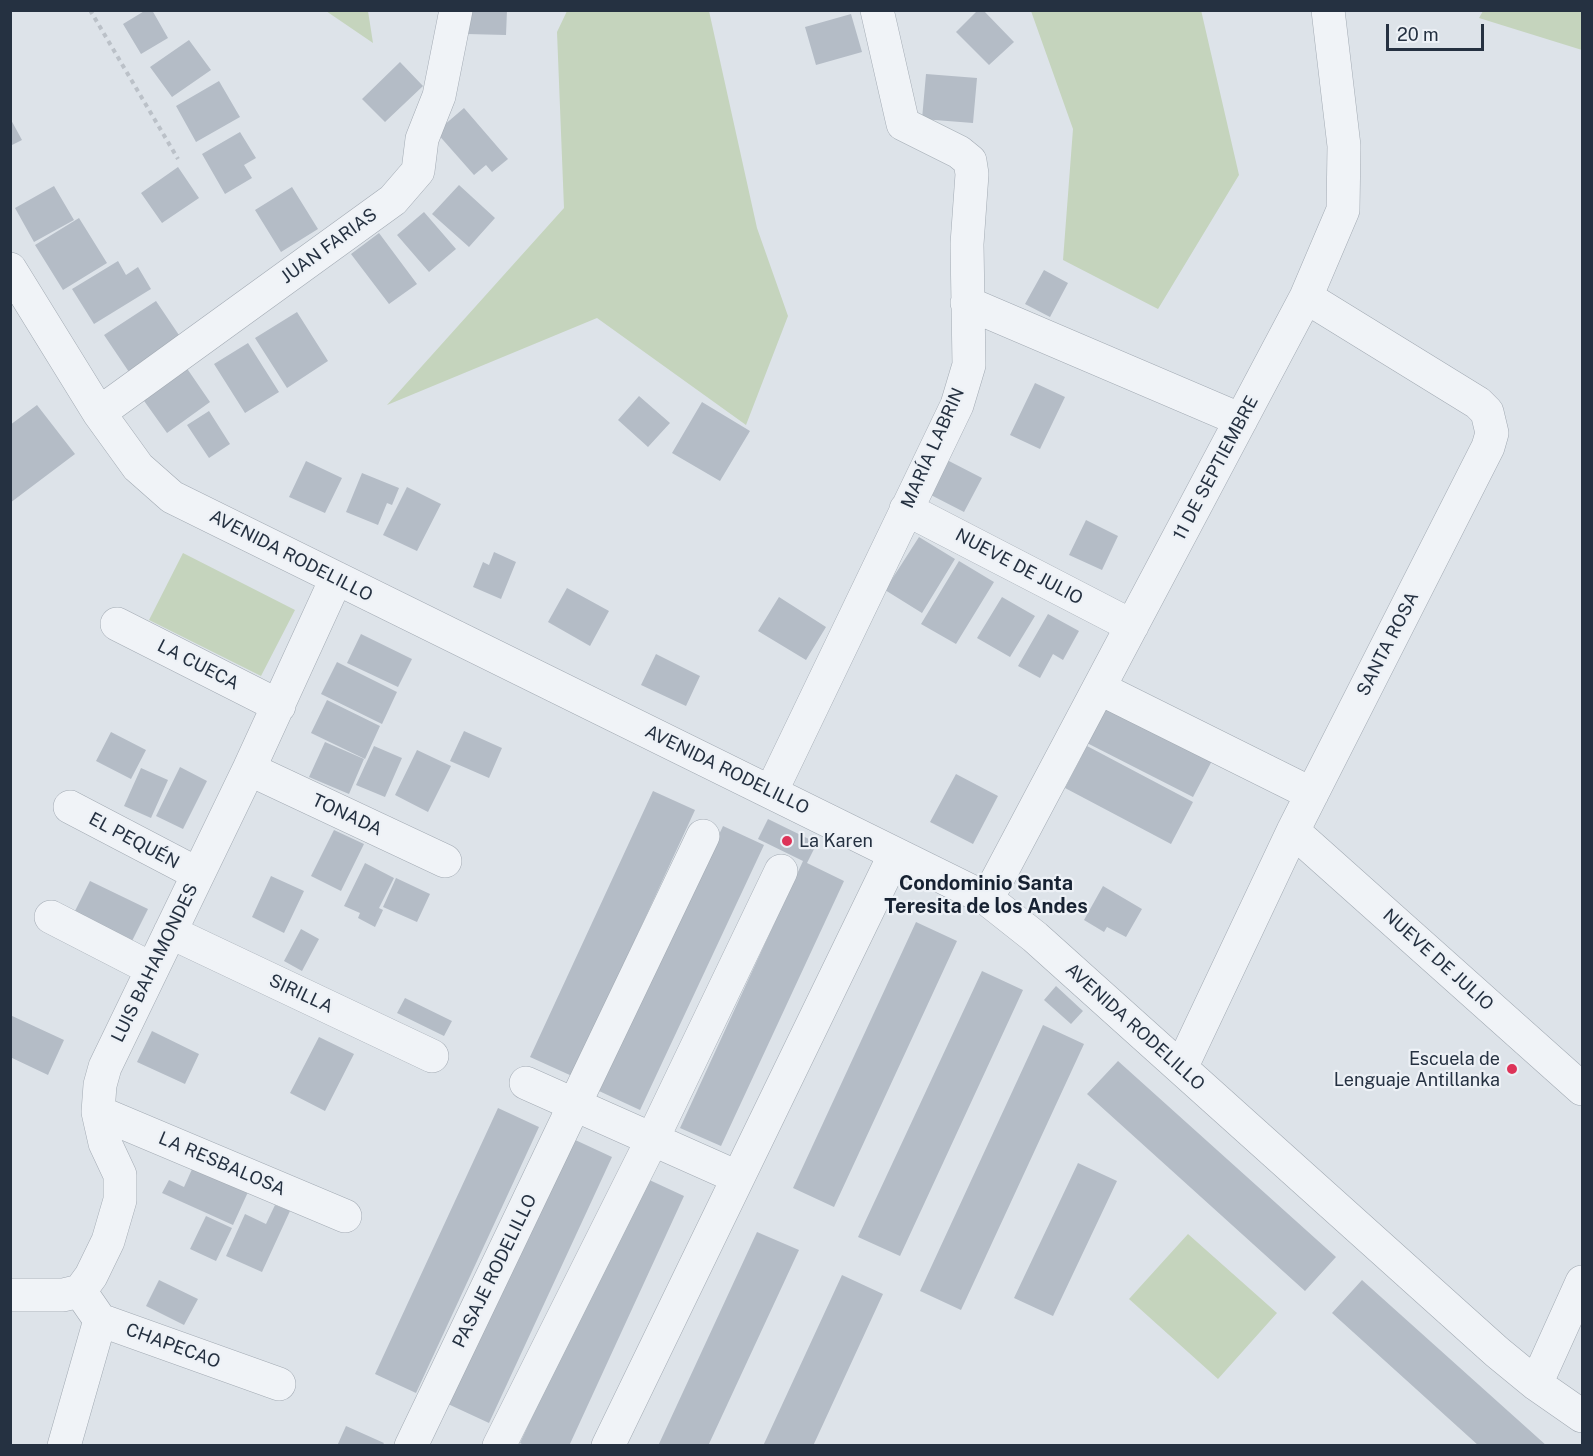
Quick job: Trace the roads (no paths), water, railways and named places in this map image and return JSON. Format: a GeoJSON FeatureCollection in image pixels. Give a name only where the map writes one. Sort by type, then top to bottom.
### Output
{"type":"FeatureCollection","features":[{"type":"Feature","properties":{"kind":"street","name":"JUAN FARIAS"},"geometry":{"type":"LineString","coordinates":[[99,413],[393,200],[418,171],[422,139],[439,96],[456,10]]}},
{"type":"Feature","properties":{"kind":"street","name":"MARÍA LABRIN"},"geometry":{"type":"LineString","coordinates":[[771,792],[957,405],[969,365],[967,244],[972,174],[970,161],[959,152],[918,134],[903,124],[877,10]]}},
{"type":"Feature","properties":{"kind":"street","name":"11 DE SEPTIEMBRE"},"geometry":{"type":"LineString","coordinates":[[987,899],[1306,297],[1343,210],[1344,146],[1328,10]]}},
{"type":"Feature","properties":{"kind":"street","name":"AVENIDA RODELILLO"},"geometry":{"type":"LineString","coordinates":[[10,269],[99,413],[138,467],[172,497],[987,899],[1035,937],[1536,1384],[1582,1416]]}},
{"type":"Feature","properties":{"kind":"street","name":"SANTA ROSA"},"geometry":{"type":"LineString","coordinates":[[1181,1068],[1293,831],[1483,457],[1492,433],[1487,412],[1478,403],[1306,297]]}},
{"type":"Feature","properties":{"kind":"street"},"geometry":{"type":"LineString","coordinates":[[967,303],[1241,420]]}},
{"type":"Feature","properties":{"kind":"street","name":"NUEVE DE JULIO"},"geometry":{"type":"LineString","coordinates":[[906,508],[1132,626]]}},
{"type":"Feature","properties":{"kind":"street","name":"LUIS BAHAMONDES"},"geometry":{"type":"LineString","coordinates":[[80,1291],[91,1276],[108,1241],[120,1200],[120,1175],[105,1143],[98,1113],[99,1085],[105,1067],[279,706],[336,579]]}},
{"type":"Feature","properties":{"kind":"street","name":"LA CUECA"},"geometry":{"type":"LineString","coordinates":[[117,624],[279,706]]}},
{"type":"Feature","properties":{"kind":"street"},"geometry":{"type":"LineString","coordinates":[[1099,688],[1312,794]]}},
{"type":"Feature","properties":{"kind":"street","name":"TONADA"},"geometry":{"type":"LineString","coordinates":[[249,769],[445,861]]}},
{"type":"Feature","properties":{"kind":"street","name":"EL PEQUÉN"},"geometry":{"type":"LineString","coordinates":[[70,807],[198,874]]}},
{"type":"Feature","properties":{"kind":"street","name":"NUEVE DE JULIO"},"geometry":{"type":"LineString","coordinates":[[1293,831],[1582,1089]]}},
{"type":"Feature","properties":{"kind":"street","name":"PASAJE RODELILLO"},"geometry":{"type":"LineString","coordinates":[[419,1443],[574,1105],[703,836]]}},
{"type":"Feature","properties":{"kind":"street"},"geometry":{"type":"LineString","coordinates":[[608,1446],[894,854]]}},
{"type":"Feature","properties":{"kind":"street"},"geometry":{"type":"LineString","coordinates":[[500,1446],[652,1140],[781,871]]}},
{"type":"Feature","properties":{"kind":"street"},"geometry":{"type":"LineString","coordinates":[[51,917],[152,969]]}},
{"type":"Feature","properties":{"kind":"street","name":"SIRILLA"},"geometry":{"type":"LineString","coordinates":[[170,932],[432,1056]]}},
{"type":"Feature","properties":{"kind":"street"},"geometry":{"type":"LineString","coordinates":[[526,1083],[737,1178]]}},
{"type":"Feature","properties":{"kind":"street","name":"LA RESBALOSA"},"geometry":{"type":"LineString","coordinates":[[98,1113],[345,1216]]}},
{"type":"Feature","properties":{"kind":"street"},"geometry":{"type":"LineString","coordinates":[[1536,1384],[1582,1282]]}},
{"type":"Feature","properties":{"kind":"street"},"geometry":{"type":"LineString","coordinates":[[10,1294],[63,1295],[80,1291],[100,1320],[64,1446]]}},
{"type":"Feature","properties":{"kind":"street","name":"CHAPECAO"},"geometry":{"type":"LineString","coordinates":[[100,1320],[279,1384]]}},
{"type":"Feature","properties":{"kind":"place","name":"La Karen"},"geometry":{"type":"Point","coordinates":[787,841]}},
{"type":"Feature","properties":{"kind":"place","name":"Escuela de Lenguaje Antillanka"},"geometry":{"type":"Point","coordinates":[1512,1069]}},
{"type":"Feature","properties":{"kind":"district","name":"Condominio Santa Teresita de los Andes"},"geometry":{"type":"Point","coordinates":[986,896]}}]}
